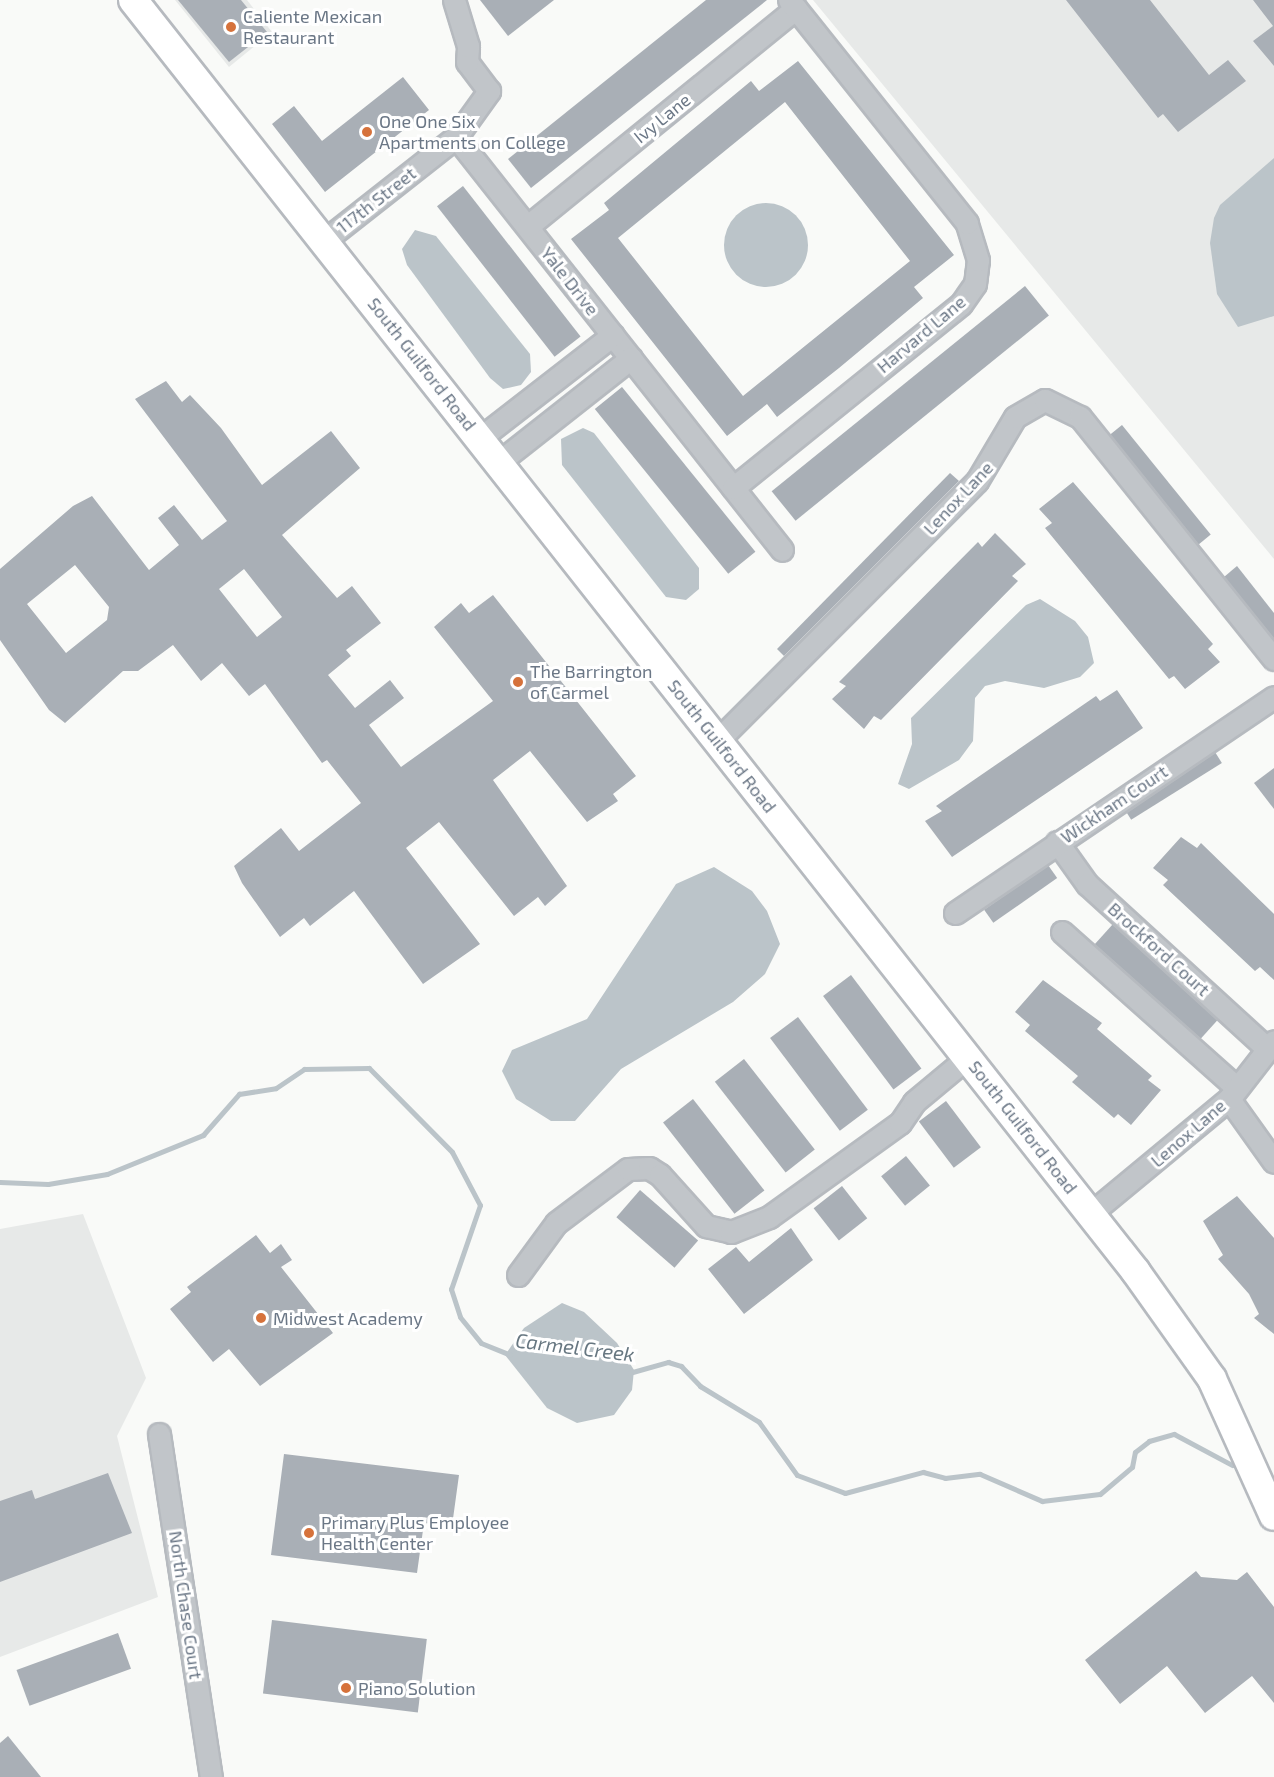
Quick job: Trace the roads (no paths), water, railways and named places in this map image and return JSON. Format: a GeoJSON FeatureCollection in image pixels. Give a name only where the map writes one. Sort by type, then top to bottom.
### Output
{"type":"FeatureCollection","features":[{"type":"Feature","properties":{"kind":"main road","name":"South Guilford Road"},"geometry":{"type":"LineString","coordinates":[[133,0],[325,240],[1091,1213],[1212,1379],[1274,1516]]}},
{"type":"Feature","properties":{"kind":"street"},"geometry":{"type":"LineString","coordinates":[[454,0],[468,45],[467,62],[489,91],[456,137]]}},
{"type":"Feature","properties":{"kind":"street","name":"Ivy Lane"},"geometry":{"type":"LineString","coordinates":[[528,226],[793,4]]}},
{"type":"Feature","properties":{"kind":"street","name":"Harvard Lane"},"geometry":{"type":"LineString","coordinates":[[733,488],[961,304],[975,284],[977,251],[967,223],[793,4]]}},
{"type":"Feature","properties":{"kind":"street","name":"117th Street"},"geometry":{"type":"LineString","coordinates":[[325,240],[456,137]]}},
{"type":"Feature","properties":{"kind":"street","name":"Yale Drive"},"geometry":{"type":"LineString","coordinates":[[456,137],[782,550]]}},
{"type":"Feature","properties":{"kind":"street"},"geometry":{"type":"LineString","coordinates":[[480,438],[613,335]]}},
{"type":"Feature","properties":{"kind":"street"},"geometry":{"type":"LineString","coordinates":[[499,462],[631,358]]}},
{"type":"Feature","properties":{"kind":"street","name":"Lenox Lane"},"geometry":{"type":"LineString","coordinates":[[718,740],[977,481],[1021,410],[1045,400],[1080,417],[1274,659]]}},
{"type":"Feature","properties":{"kind":"street","name":"Wickham Court"},"geometry":{"type":"LineString","coordinates":[[955,913],[1274,697]]}},
{"type":"Feature","properties":{"kind":"street","name":"Brockford Court"},"geometry":{"type":"LineString","coordinates":[[1057,842],[1087,884],[1271,1045]]}},
{"type":"Feature","properties":{"kind":"street"},"geometry":{"type":"LineString","coordinates":[[1062,932],[1232,1093],[1274,1161]]}},
{"type":"Feature","properties":{"kind":"street","name":"Lenox Lane"},"geometry":{"type":"LineString","coordinates":[[1091,1213],[1232,1093],[1271,1045]]}},
{"type":"Feature","properties":{"kind":"street"},"geometry":{"type":"LineString","coordinates":[[518,1275],[556,1223],[628,1169],[649,1168],[660,1175],[706,1226],[731,1232],[769,1217],[900,1123],[914,1102],[968,1057]]}},
{"type":"Feature","properties":{"kind":"street","name":"North Chase Court"},"geometry":{"type":"LineString","coordinates":[[159,1434],[211,1777]]}},
{"type":"Feature","properties":{"kind":"water"},"geometry":{"type":"Polygon","coordinates":[[[1274,158],[1274,316],[1238,327],[1217,294],[1210,243],[1214,218],[1220,205],[1274,158]]]}},
{"type":"Feature","properties":{"kind":"water"},"geometry":{"type":"Polygon","coordinates":[[[758,203],[774,203],[790,210],[801,221],[808,237],[805,261],[796,275],[774,287],[758,287],[742,280],[731,269],[724,253],[724,237],[731,221],[742,210],[758,203]]]}},
{"type":"Feature","properties":{"kind":"water"},"geometry":{"type":"Polygon","coordinates":[[[415,230],[436,236],[530,354],[531,372],[521,385],[503,389],[490,378],[407,265],[402,249],[415,230]]]}},
{"type":"Feature","properties":{"kind":"water"},"geometry":{"type":"Polygon","coordinates":[[[583,428],[594,433],[699,568],[699,589],[686,600],[666,597],[562,465],[561,439],[583,428]]]}},
{"type":"Feature","properties":{"kind":"water"},"geometry":{"type":"Polygon","coordinates":[[[1040,599],[1075,621],[1088,637],[1094,663],[1080,677],[1044,688],[1005,681],[985,686],[975,698],[973,741],[959,760],[909,789],[898,784],[912,744],[911,718],[1026,605],[1040,599]]]}},
{"type":"Feature","properties":{"kind":"water"},"geometry":{"type":"Polygon","coordinates":[[[714,867],[752,891],[767,911],[780,944],[765,974],[733,1002],[621,1069],[575,1121],[551,1121],[516,1099],[502,1071],[512,1050],[587,1019],[676,884],[714,867]]]}},
{"type":"Feature","properties":{"kind":"water"},"geometry":{"type":"Polygon","coordinates":[[[562,1303],[584,1312],[617,1343],[634,1370],[632,1390],[614,1415],[577,1423],[547,1408],[505,1355],[524,1328],[562,1303]]]}},
{"type":"Feature","properties":{"kind":"waterway","name":"Carmel Creek"},"geometry":{"type":"LineString","coordinates":[[0,1182],[48,1184],[107,1174],[203,1135],[239,1094],[276,1088],[304,1069],[369,1068],[452,1152],[480,1205],[451,1289],[460,1317],[481,1343],[510,1355]]}},
{"type":"Feature","properties":{"kind":"waterway","name":"Carmel Creek"},"geometry":{"type":"LineString","coordinates":[[629,1373],[668,1362],[681,1366],[700,1386],[759,1422],[797,1475],[845,1493],[923,1472],[945,1478],[980,1474],[1042,1501],[1100,1494],[1132,1467],[1135,1452],[1149,1441],[1174,1434],[1232,1465]]}},
{"type":"Feature","properties":{"kind":"place","name":"Caliente Mexican Restaurant"},"geometry":{"type":"Point","coordinates":[231,27]}},
{"type":"Feature","properties":{"kind":"place","name":"One One Six Apartments on College"},"geometry":{"type":"Point","coordinates":[367,132]}},
{"type":"Feature","properties":{"kind":"place","name":"The Barrington of Carmel"},"geometry":{"type":"Point","coordinates":[518,682]}},
{"type":"Feature","properties":{"kind":"place","name":"Midwest Academy"},"geometry":{"type":"Point","coordinates":[261,1318]}},
{"type":"Feature","properties":{"kind":"place","name":"Primary Plus Employee Health Center"},"geometry":{"type":"Point","coordinates":[309,1533]}},
{"type":"Feature","properties":{"kind":"place","name":"Piano Solution"},"geometry":{"type":"Point","coordinates":[346,1688]}}]}
